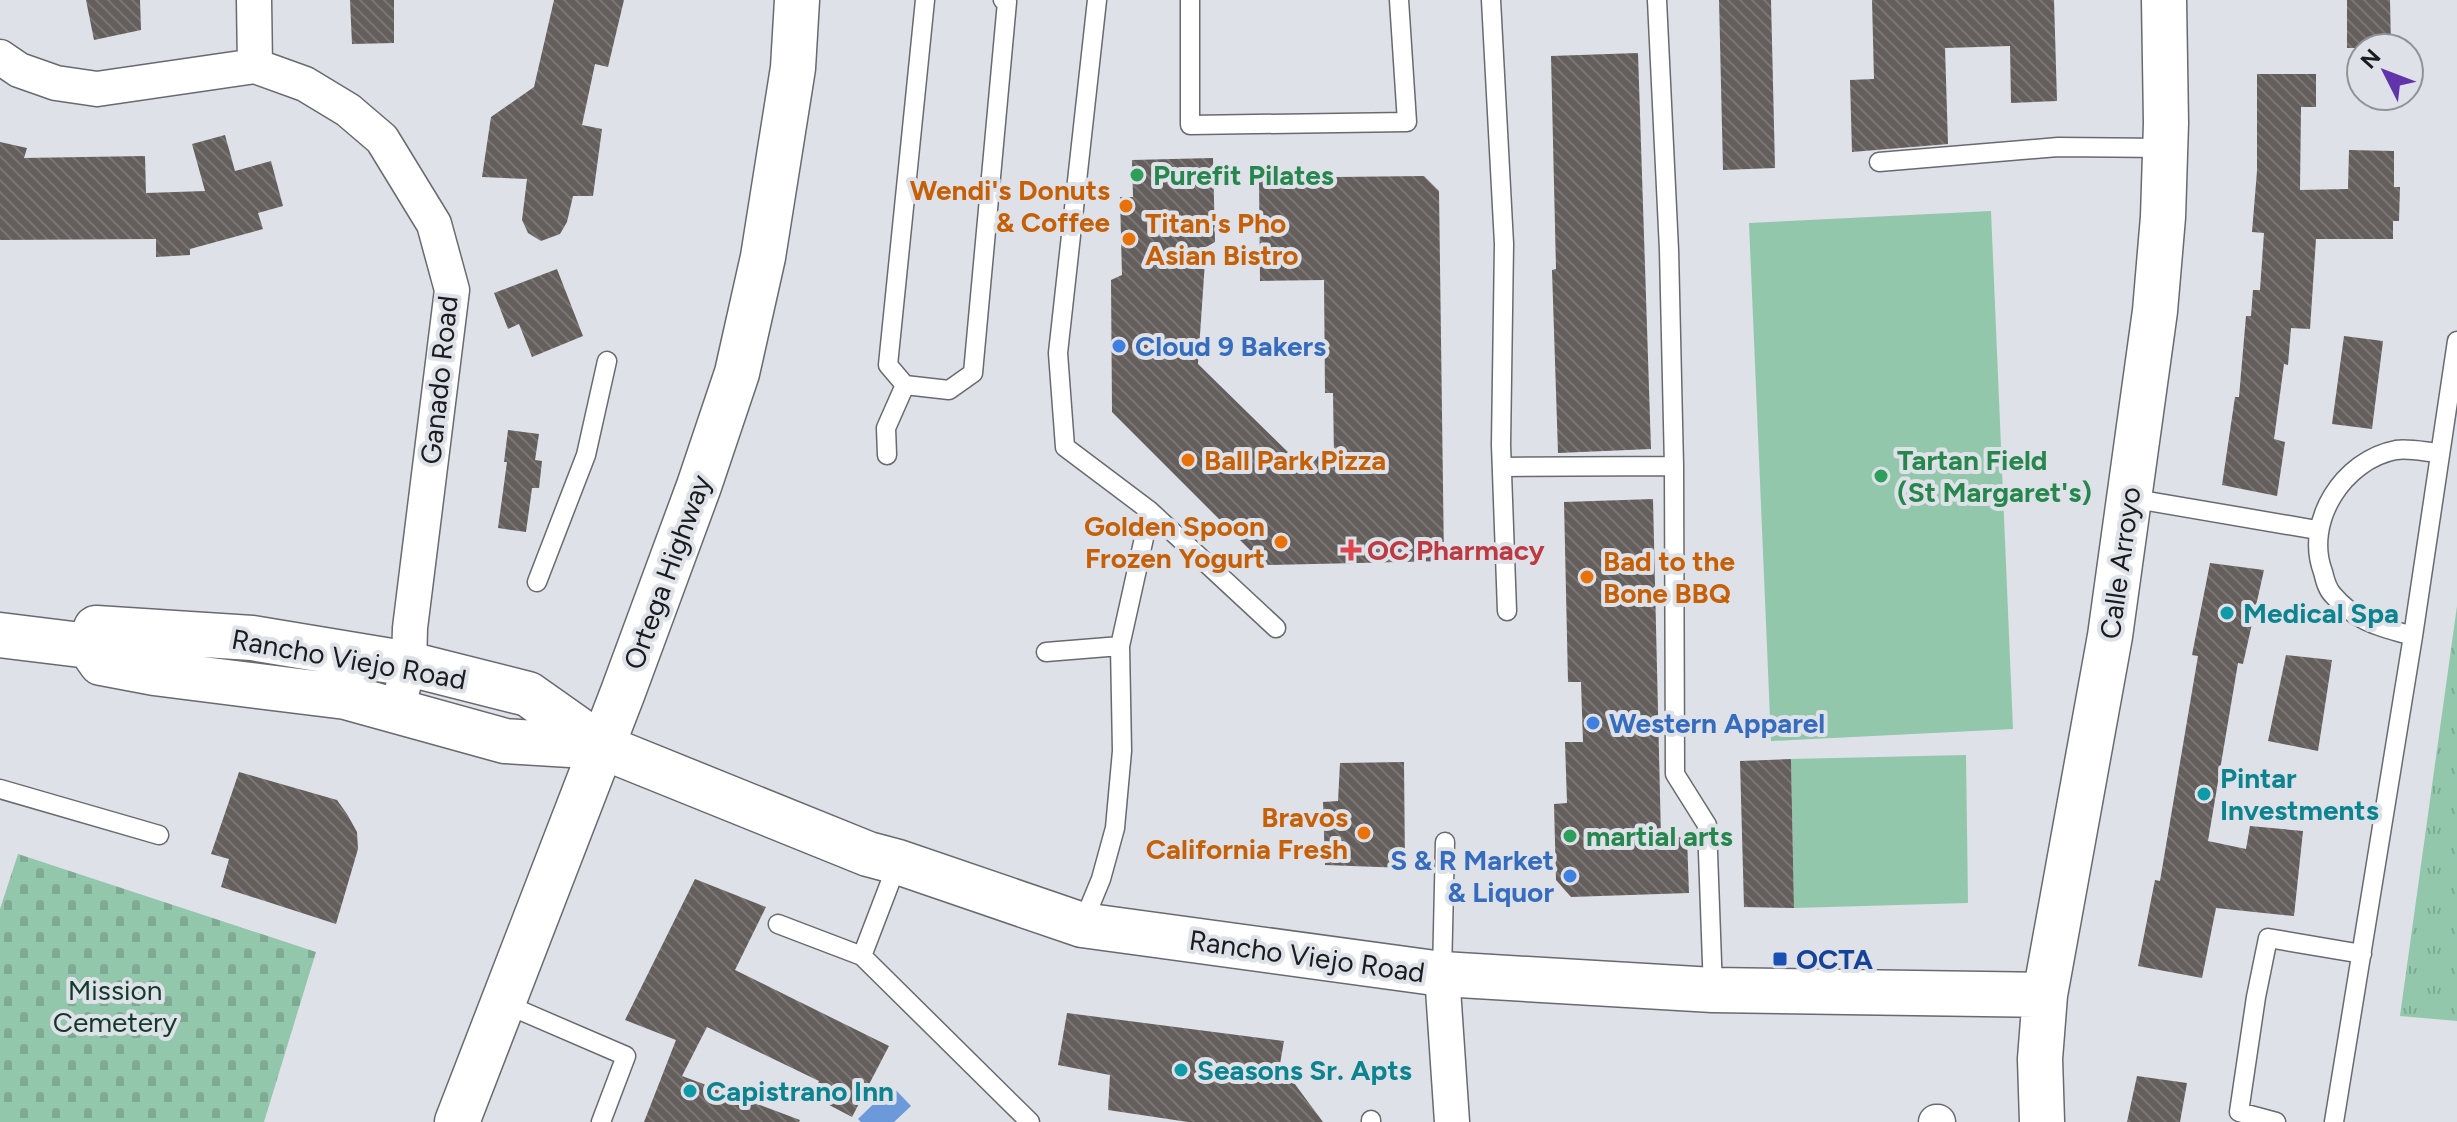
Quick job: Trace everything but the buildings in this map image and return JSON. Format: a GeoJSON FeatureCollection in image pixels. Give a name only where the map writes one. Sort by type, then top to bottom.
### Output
{"type":"FeatureCollection","features":[{"type":"Feature","properties":{"kind":"main road","name":"Ortega Highway"},"geometry":{"type":"LineString","coordinates":[[457,1122],[603,747],[737,373],[763,257],[793,68],[797,0]]}},
{"type":"Feature","properties":{"kind":"main road","name":"Calle Arroyo"},"geometry":{"type":"LineString","coordinates":[[2042,1122],[2040,1059],[2045,995],[2110,636],[2155,311],[2165,148],[2164,0]]}},
{"type":"Feature","properties":{"kind":"main road","name":"Rancho Viejo Road"},"geometry":{"type":"LineString","coordinates":[[89,646],[96,628],[252,638],[409,664],[528,694],[603,747],[868,854],[1082,925],[1442,974],[1713,990],[2045,995]]}},
{"type":"Feature","properties":{"kind":"main road","name":"Rancho Viejo Road"},"geometry":{"type":"LineString","coordinates":[[0,635],[89,646],[101,663],[154,673],[346,697],[505,741],[603,747]]}},
{"type":"Feature","properties":{"kind":"street"},"geometry":{"type":"LineString","coordinates":[[254,0],[255,66]]}},
{"type":"Feature","properties":{"kind":"street","name":"Ganado Road"},"geometry":{"type":"LineString","coordinates":[[0,57],[19,70],[56,83],[97,89],[255,66],[305,84],[348,110],[382,139],[408,178],[434,224],[452,290],[410,628],[409,664],[397,710]]}},
{"type":"Feature","properties":{"kind":"street"},"geometry":{"type":"LineString","coordinates":[[1442,974],[1452,1122]]}},
{"type":"Feature","properties":{"kind":"lane"},"geometry":{"type":"LineString","coordinates":[[925,0],[888,365],[905,385],[949,390],[973,373],[1007,2],[1003,0]]}},
{"type":"Feature","properties":{"kind":"lane"},"geometry":{"type":"LineString","coordinates":[[1097,0],[1058,353],[1065,447],[1150,511],[1276,628]]}},
{"type":"Feature","properties":{"kind":"lane"},"geometry":{"type":"LineString","coordinates":[[1190,0],[1190,125],[1407,122],[1399,0]]}},
{"type":"Feature","properties":{"kind":"lane"},"geometry":{"type":"LineString","coordinates":[[1491,0],[1504,244],[1502,467],[1507,611]]}},
{"type":"Feature","properties":{"kind":"lane"},"geometry":{"type":"LineString","coordinates":[[1657,0],[1669,250],[1674,466],[1675,774],[1707,825],[1713,990]]}},
{"type":"Feature","properties":{"kind":"lane"},"geometry":{"type":"LineString","coordinates":[[1879,162],[2058,147],[2165,148]]}},
{"type":"Feature","properties":{"kind":"lane"},"geometry":{"type":"LineString","coordinates":[[2334,1122],[2413,636],[2457,341]]}},
{"type":"Feature","properties":{"kind":"lane"},"geometry":{"type":"LineString","coordinates":[[537,582],[586,455],[607,361]]}},
{"type":"Feature","properties":{"kind":"lane"},"geometry":{"type":"LineString","coordinates":[[887,455],[886,428],[905,385]]}},
{"type":"Feature","properties":{"kind":"lane"},"geometry":{"type":"LineString","coordinates":[[2413,636],[2371,625],[2349,611],[2330,592],[2320,565],[2317,530],[2332,495],[2348,476],[2370,460],[2397,450],[2439,453]]}},
{"type":"Feature","properties":{"kind":"lane"},"geometry":{"type":"LineString","coordinates":[[1502,467],[1674,466]]}},
{"type":"Feature","properties":{"kind":"lane"},"geometry":{"type":"LineString","coordinates":[[2130,498],[2317,530]]}},
{"type":"Feature","properties":{"kind":"lane"},"geometry":{"type":"LineString","coordinates":[[1082,925],[1102,875],[1115,828],[1122,751],[1120,646],[1150,511]]}},
{"type":"Feature","properties":{"kind":"lane"},"geometry":{"type":"LineString","coordinates":[[1046,652],[1120,646]]}},
{"type":"Feature","properties":{"kind":"lane"},"geometry":{"type":"LineString","coordinates":[[0,789],[159,835]]}},
{"type":"Feature","properties":{"kind":"lane"},"geometry":{"type":"LineString","coordinates":[[1442,974],[1445,842]]}},
{"type":"Feature","properties":{"kind":"lane"},"geometry":{"type":"LineString","coordinates":[[862,956],[898,862]]}},
{"type":"Feature","properties":{"kind":"lane"},"geometry":{"type":"LineString","coordinates":[[778,924],[862,956],[1030,1122]]}},
{"type":"Feature","properties":{"kind":"lane"},"geometry":{"type":"LineString","coordinates":[[2276,1122],[2239,1112],[2268,938],[2362,954]]}},
{"type":"Feature","properties":{"kind":"lane"},"geometry":{"type":"LineString","coordinates":[[503,1003],[626,1056],[601,1122]]}},
{"type":"Feature","properties":{"kind":"green space","name":"Tartan Field (St Margaret's)"},"geometry":{"type":"Polygon","coordinates":[[[1991,211],[2013,729],[1771,741],[1749,223],[1991,211]]]}},
{"type":"Feature","properties":{"kind":"green space"},"geometry":{"type":"Polygon","coordinates":[[[2457,606],[2457,1021],[2400,1016],[2457,606]]]}},
{"type":"Feature","properties":{"kind":"green space"},"geometry":{"type":"Polygon","coordinates":[[[1966,755],[1968,903],[1794,908],[1791,759],[1966,755]]]}},
{"type":"Feature","properties":{"kind":"green space","name":"Mission Cemetery"},"geometry":{"type":"Polygon","coordinates":[[[18,854],[316,952],[264,1122],[0,1122],[0,909],[18,854]]]}},
{"type":"Feature","properties":{"kind":"water"},"geometry":{"type":"Polygon","coordinates":[[[892,1086],[911,1106],[894,1122],[861,1122],[858,1119],[892,1086]]]}},
{"type":"Feature","properties":{"kind":"place","name":"Purefit Pilates"},"geometry":{"type":"Point","coordinates":[1137,175]}},
{"type":"Feature","properties":{"kind":"place","name":"Wendi's Donuts & Coffee"},"geometry":{"type":"Point","coordinates":[1126,206]}},
{"type":"Feature","properties":{"kind":"place","name":"Titan's Pho Asian Bistro"},"geometry":{"type":"Point","coordinates":[1129,239]}},
{"type":"Feature","properties":{"kind":"place","name":"Cloud 9 Bakers"},"geometry":{"type":"Point","coordinates":[1119,346]}},
{"type":"Feature","properties":{"kind":"place","name":"Ball Park Pizza"},"geometry":{"type":"Point","coordinates":[1188,460]}},
{"type":"Feature","properties":{"kind":"place","name":"Tartan Field (St Margaret's)"},"geometry":{"type":"Point","coordinates":[1881,476]}},
{"type":"Feature","properties":{"kind":"place","name":"Golden Spoon Frozen Yogurt"},"geometry":{"type":"Point","coordinates":[1281,542]}},
{"type":"Feature","properties":{"kind":"place","name":"OC Pharmacy"},"geometry":{"type":"Point","coordinates":[1351,550]}},
{"type":"Feature","properties":{"kind":"place","name":"Bad to the Bone BBQ"},"geometry":{"type":"Point","coordinates":[1587,577]}},
{"type":"Feature","properties":{"kind":"place","name":"Medical Spa"},"geometry":{"type":"Point","coordinates":[2227,613]}},
{"type":"Feature","properties":{"kind":"place","name":"Western Apparel"},"geometry":{"type":"Point","coordinates":[1593,723]}},
{"type":"Feature","properties":{"kind":"place","name":"Pintar Investments"},"geometry":{"type":"Point","coordinates":[2204,794]}},
{"type":"Feature","properties":{"kind":"place","name":"Bravos California Fresh"},"geometry":{"type":"Point","coordinates":[1364,833]}},
{"type":"Feature","properties":{"kind":"place","name":"martial arts"},"geometry":{"type":"Point","coordinates":[1570,836]}},
{"type":"Feature","properties":{"kind":"place","name":"S & R Market & Liquor"},"geometry":{"type":"Point","coordinates":[1570,876]}},
{"type":"Feature","properties":{"kind":"place","name":"OCTA"},"geometry":{"type":"Point","coordinates":[1780,959]}},
{"type":"Feature","properties":{"kind":"place","name":"Seasons Sr. Apts"},"geometry":{"type":"Point","coordinates":[1181,1070]}},
{"type":"Feature","properties":{"kind":"place","name":"Capistrano Inn"},"geometry":{"type":"Point","coordinates":[690,1091]}}]}
